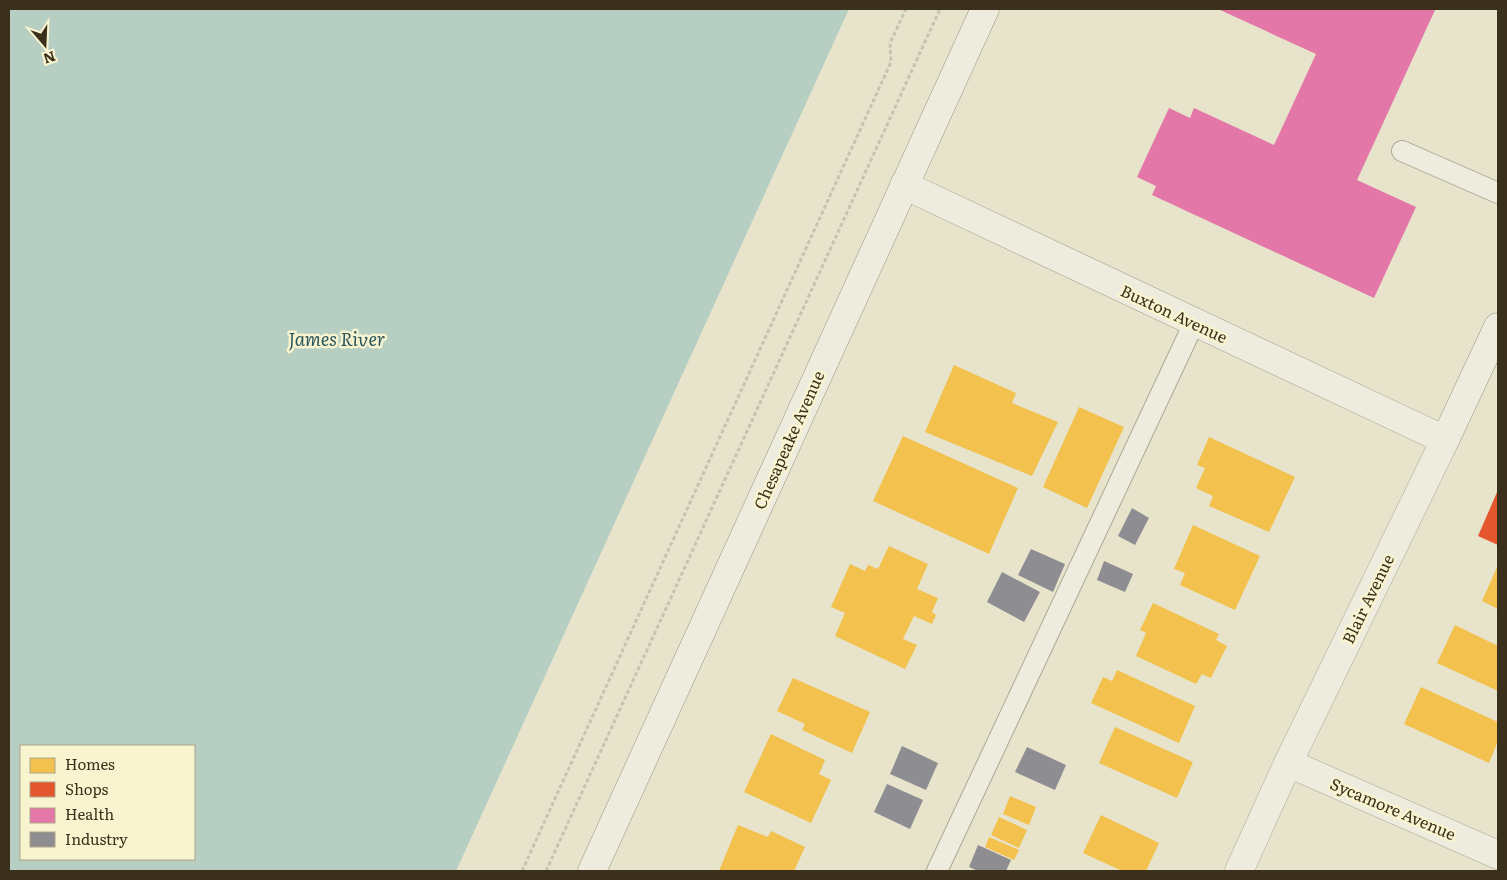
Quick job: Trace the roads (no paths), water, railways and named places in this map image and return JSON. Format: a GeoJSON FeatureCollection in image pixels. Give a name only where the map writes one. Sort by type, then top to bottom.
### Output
{"type":"FeatureCollection","features":[{"type":"Feature","properties":{"kind":"street","name":"Chesapeake Avenue"},"geometry":{"type":"LineString","coordinates":[[592,871],[985,9]]}},
{"type":"Feature","properties":{"kind":"street","name":"Buxton Avenue"},"geometry":{"type":"LineString","coordinates":[[904,186],[1445,440]]}},
{"type":"Feature","properties":{"kind":"street","name":"Blair Avenue"},"geometry":{"type":"LineString","coordinates":[[1239,871],[1288,763],[1498,327]]}},
{"type":"Feature","properties":{"kind":"street","name":"Sycamore Avenue"},"geometry":{"type":"LineString","coordinates":[[1288,763],[1498,855]]}},
{"type":"Feature","properties":{"kind":"lane"},"geometry":{"type":"LineString","coordinates":[[1402,152],[1498,193]]}},
{"type":"Feature","properties":{"kind":"lane"},"geometry":{"type":"LineString","coordinates":[[937,871],[1194,323]]}},
{"type":"Feature","properties":{"kind":"water","name":"James River"},"geometry":{"type":"Polygon","coordinates":[[[9,9],[849,9],[456,871],[9,871],[9,9]]]}}]}
